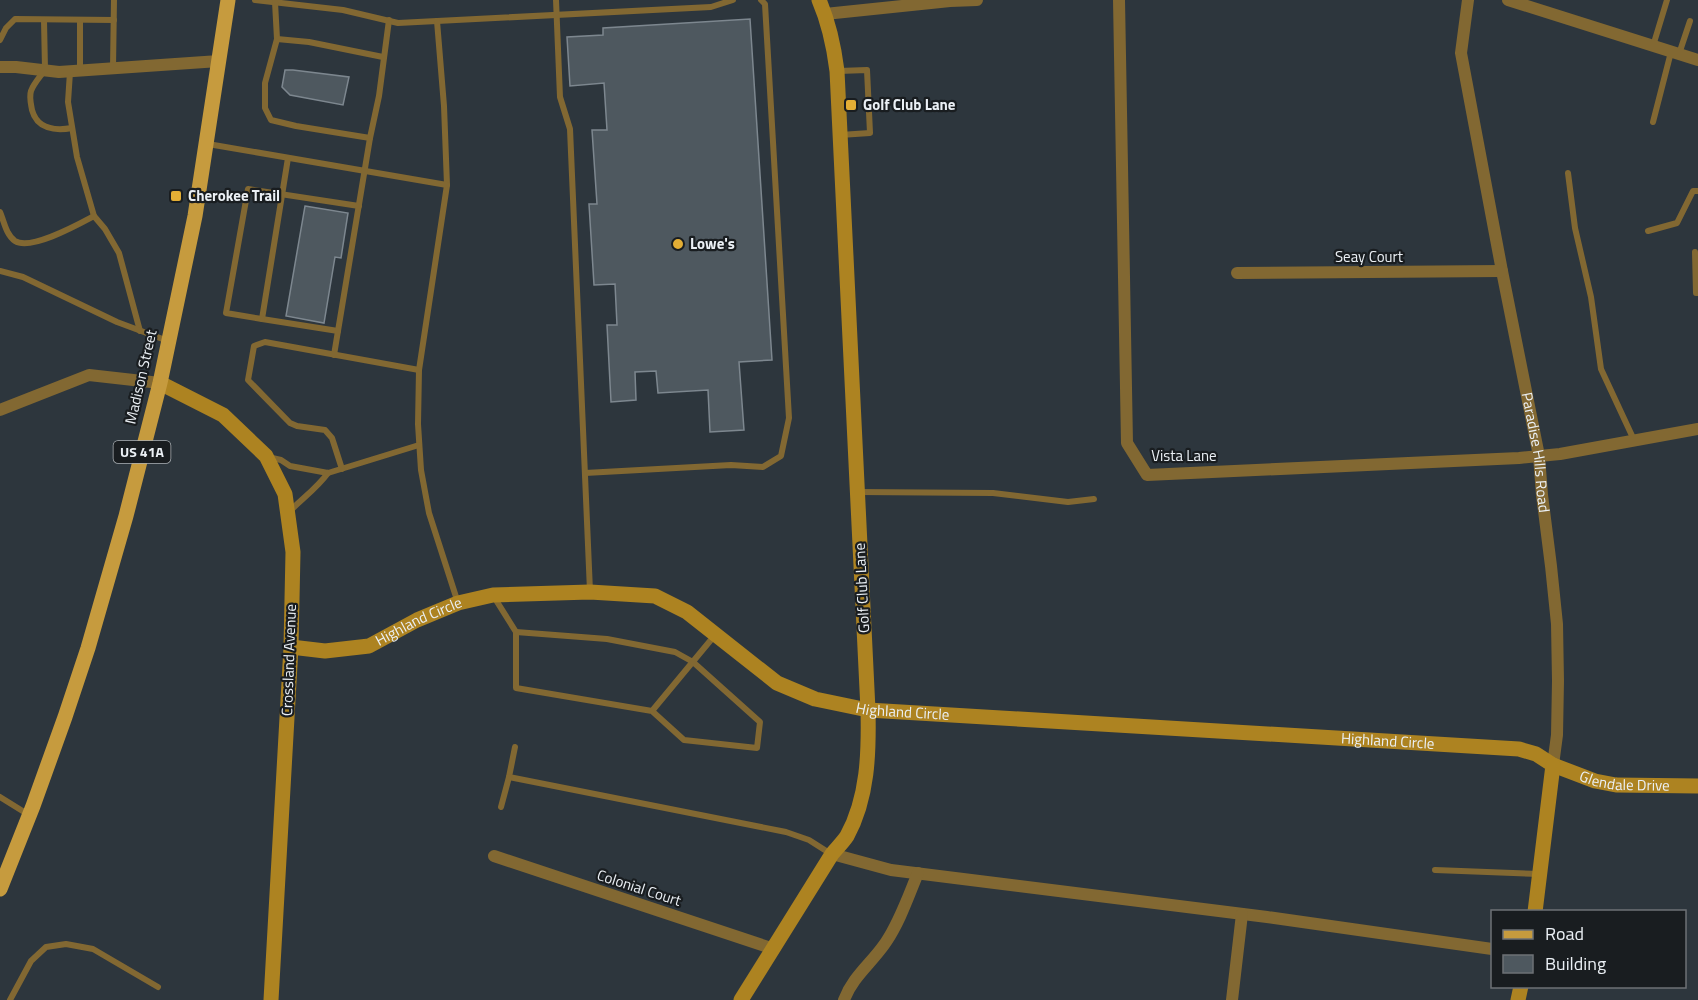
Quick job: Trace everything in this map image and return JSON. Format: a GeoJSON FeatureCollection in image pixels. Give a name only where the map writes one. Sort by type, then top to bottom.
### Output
{"type":"FeatureCollection","features":[{"type":"Feature","properties":{"kind":"main road","name":"Madison Street"},"geometry":{"type":"LineString","coordinates":[[0,889],[30,816],[88,648],[126,516],[160,383],[195,216],[228,0]]}},
{"type":"Feature","properties":{"kind":"street"},"geometry":{"type":"LineString","coordinates":[[822,7],[977,0]]}},
{"type":"Feature","properties":{"kind":"street","name":"Vista Lane"},"geometry":{"type":"LineString","coordinates":[[1119,0],[1127,443],[1147,475],[1539,456],[1698,429]]}},
{"type":"Feature","properties":{"kind":"street","name":"Paradise Hills Road"},"geometry":{"type":"LineString","coordinates":[[1468,0],[1461,53],[1539,456],[1557,624],[1557,735],[1535,910]]}},
{"type":"Feature","properties":{"kind":"street"},"geometry":{"type":"LineString","coordinates":[[1508,0],[1698,60]]}},
{"type":"Feature","properties":{"kind":"street","name":"Golf Club Lane"},"geometry":{"type":"LineString","coordinates":[[741,1000],[832,854],[846,837],[864,790],[868,710],[837,71],[822,7]]}},
{"type":"Feature","properties":{"kind":"street"},"geometry":{"type":"LineString","coordinates":[[0,67],[75,71],[219,61]]}},
{"type":"Feature","properties":{"kind":"street","name":"Seay Court"},"geometry":{"type":"LineString","coordinates":[[1237,273],[1502,271]]}},
{"type":"Feature","properties":{"kind":"street"},"geometry":{"type":"LineString","coordinates":[[0,410],[89,375],[160,383]]}},
{"type":"Feature","properties":{"kind":"street","name":"Crossland Avenue"},"geometry":{"type":"LineString","coordinates":[[160,383],[223,415],[266,456],[285,494],[293,552],[291,647],[271,1000]]}},
{"type":"Feature","properties":{"kind":"street","name":"Highland Circle"},"geometry":{"type":"LineString","coordinates":[[291,647],[326,651],[369,646],[417,620],[458,603],[493,595],[590,592],[655,596],[687,612],[777,683],[815,699],[868,710],[1519,749],[1536,754],[1554,765]]}},
{"type":"Feature","properties":{"kind":"street","name":"Glendale Drive"},"geometry":{"type":"LineString","coordinates":[[1554,765],[1595,782],[1616,785],[1698,786]]}},
{"type":"Feature","properties":{"kind":"street"},"geometry":{"type":"LineString","coordinates":[[832,854],[891,870],[1242,914],[1491,949]]}},
{"type":"Feature","properties":{"kind":"street","name":"Colonial Court"},"geometry":{"type":"LineString","coordinates":[[494,856],[774,949]]}},
{"type":"Feature","properties":{"kind":"street"},"geometry":{"type":"LineString","coordinates":[[844,1000],[849,987],[884,945],[897,924],[918,873]]}},
{"type":"Feature","properties":{"kind":"street"},"geometry":{"type":"LineString","coordinates":[[1232,1000],[1242,914]]}},
{"type":"Feature","properties":{"kind":"lane"},"geometry":{"type":"LineString","coordinates":[[113,68],[114,0]]}},
{"type":"Feature","properties":{"kind":"lane"},"geometry":{"type":"LineString","coordinates":[[255,0],[343,10],[398,23],[711,7],[733,0]]}},
{"type":"Feature","properties":{"kind":"lane"},"geometry":{"type":"LineString","coordinates":[[556,0],[560,97],[570,129],[590,592]]}},
{"type":"Feature","properties":{"kind":"lane"},"geometry":{"type":"LineString","coordinates":[[585,473],[731,465],[763,467],[781,456],[789,417],[765,4],[761,0]]}},
{"type":"Feature","properties":{"kind":"lane"},"geometry":{"type":"LineString","coordinates":[[1653,46],[1667,0]]}},
{"type":"Feature","properties":{"kind":"lane"},"geometry":{"type":"LineString","coordinates":[[275,2],[277,39],[265,83],[265,108],[271,120],[370,138]]}},
{"type":"Feature","properties":{"kind":"lane"},"geometry":{"type":"LineString","coordinates":[[0,40],[6,28],[15,20],[114,20]]}},
{"type":"Feature","properties":{"kind":"lane"},"geometry":{"type":"LineString","coordinates":[[44,20],[45,70],[35,82],[30,93],[30,103],[34,117],[39,124],[48,129],[72,129]]}},
{"type":"Feature","properties":{"kind":"lane"},"geometry":{"type":"LineString","coordinates":[[80,20],[75,71],[68,102],[77,157],[94,216],[105,229],[118,253],[140,331]]}},
{"type":"Feature","properties":{"kind":"lane"},"geometry":{"type":"LineString","coordinates":[[334,355],[364,171],[379,96],[389,20]]}},
{"type":"Feature","properties":{"kind":"lane"},"geometry":{"type":"LineString","coordinates":[[437,21],[444,106],[447,185],[419,370],[419,445],[429,513],[458,603]]}},
{"type":"Feature","properties":{"kind":"lane"},"geometry":{"type":"LineString","coordinates":[[1653,122],[1675,53],[1690,21]]}},
{"type":"Feature","properties":{"kind":"lane"},"geometry":{"type":"LineString","coordinates":[[277,39],[309,42],[383,57]]}},
{"type":"Feature","properties":{"kind":"lane"},"geometry":{"type":"LineString","coordinates":[[837,71],[867,70],[870,133],[840,135]]}},
{"type":"Feature","properties":{"kind":"lane"},"geometry":{"type":"LineString","coordinates":[[206,144],[447,185]]}},
{"type":"Feature","properties":{"kind":"lane"},"geometry":{"type":"LineString","coordinates":[[262,319],[288,158]]}},
{"type":"Feature","properties":{"kind":"lane"},"geometry":{"type":"LineString","coordinates":[[1568,173],[1575,228],[1591,297],[1601,369],[1634,440]]}},
{"type":"Feature","properties":{"kind":"lane"},"geometry":{"type":"LineString","coordinates":[[338,331],[226,313],[248,189],[358,206]]}},
{"type":"Feature","properties":{"kind":"lane"},"geometry":{"type":"LineString","coordinates":[[1648,231],[1677,223],[1693,191],[1698,191]]}},
{"type":"Feature","properties":{"kind":"lane"},"geometry":{"type":"LineString","coordinates":[[0,212],[13,240],[20,243],[35,242],[68,230],[94,216]]}},
{"type":"Feature","properties":{"kind":"lane"},"geometry":{"type":"LineString","coordinates":[[1695,252],[1696,293],[1698,293]]}},
{"type":"Feature","properties":{"kind":"lane"},"geometry":{"type":"LineString","coordinates":[[0,271],[23,278],[117,322],[169,341]]}},
{"type":"Feature","properties":{"kind":"lane"},"geometry":{"type":"LineString","coordinates":[[342,469],[332,438],[325,430],[290,423],[248,380],[254,346],[265,342],[419,370]]}},
{"type":"Feature","properties":{"kind":"lane"},"geometry":{"type":"LineString","coordinates":[[266,456],[281,460],[290,466],[328,473],[419,445]]}},
{"type":"Feature","properties":{"kind":"lane"},"geometry":{"type":"LineString","coordinates":[[288,514],[305,495],[319,485],[328,473]]}},
{"type":"Feature","properties":{"kind":"lane"},"geometry":{"type":"LineString","coordinates":[[857,492],[993,493],[1068,502],[1094,499]]}},
{"type":"Feature","properties":{"kind":"lane"},"geometry":{"type":"LineString","coordinates":[[493,595],[516,632],[516,688],[652,711],[684,740],[757,748],[760,722],[693,662],[675,652],[607,639],[516,632]]}},
{"type":"Feature","properties":{"kind":"lane"},"geometry":{"type":"LineString","coordinates":[[652,711],[715,635]]}},
{"type":"Feature","properties":{"kind":"lane"},"geometry":{"type":"LineString","coordinates":[[501,807],[515,747]]}},
{"type":"Feature","properties":{"kind":"lane"},"geometry":{"type":"LineString","coordinates":[[509,777],[786,832],[808,840],[832,854]]}},
{"type":"Feature","properties":{"kind":"lane"},"geometry":{"type":"LineString","coordinates":[[0,797],[30,816]]}},
{"type":"Feature","properties":{"kind":"lane"},"geometry":{"type":"LineString","coordinates":[[1435,870],[1541,874]]}},
{"type":"Feature","properties":{"kind":"lane"},"geometry":{"type":"LineString","coordinates":[[10,1000],[31,961],[46,947],[66,944],[93,949],[158,987]]}},
{"type":"Feature","properties":{"kind":"building","name":"Lowe's"},"geometry":{"type":"Polygon","coordinates":[[[750,19],[772,360],[739,362],[744,430],[710,432],[708,390],[658,393],[656,371],[635,372],[636,400],[611,402],[607,325],[617,325],[615,284],[594,285],[589,204],[597,204],[592,130],[607,130],[604,83],[570,86],[567,37],[603,35],[603,28],[750,19]]]}},
{"type":"Feature","properties":{"kind":"building"},"geometry":{"type":"Polygon","coordinates":[[[285,70],[349,77],[343,105],[290,95],[282,87],[285,70]]]}},
{"type":"Feature","properties":{"kind":"building"},"geometry":{"type":"Polygon","coordinates":[[[305,206],[348,213],[341,258],[335,257],[324,323],[286,316],[305,206]]]}},
{"type":"Feature","properties":{"kind":"place","name":"Golf Club Lane"},"geometry":{"type":"Point","coordinates":[851,105]}},
{"type":"Feature","properties":{"kind":"place","name":"Cherokee Trail"},"geometry":{"type":"Point","coordinates":[176,196]}},
{"type":"Feature","properties":{"kind":"place","name":"Lowe's"},"geometry":{"type":"Point","coordinates":[678,244]}}]}
